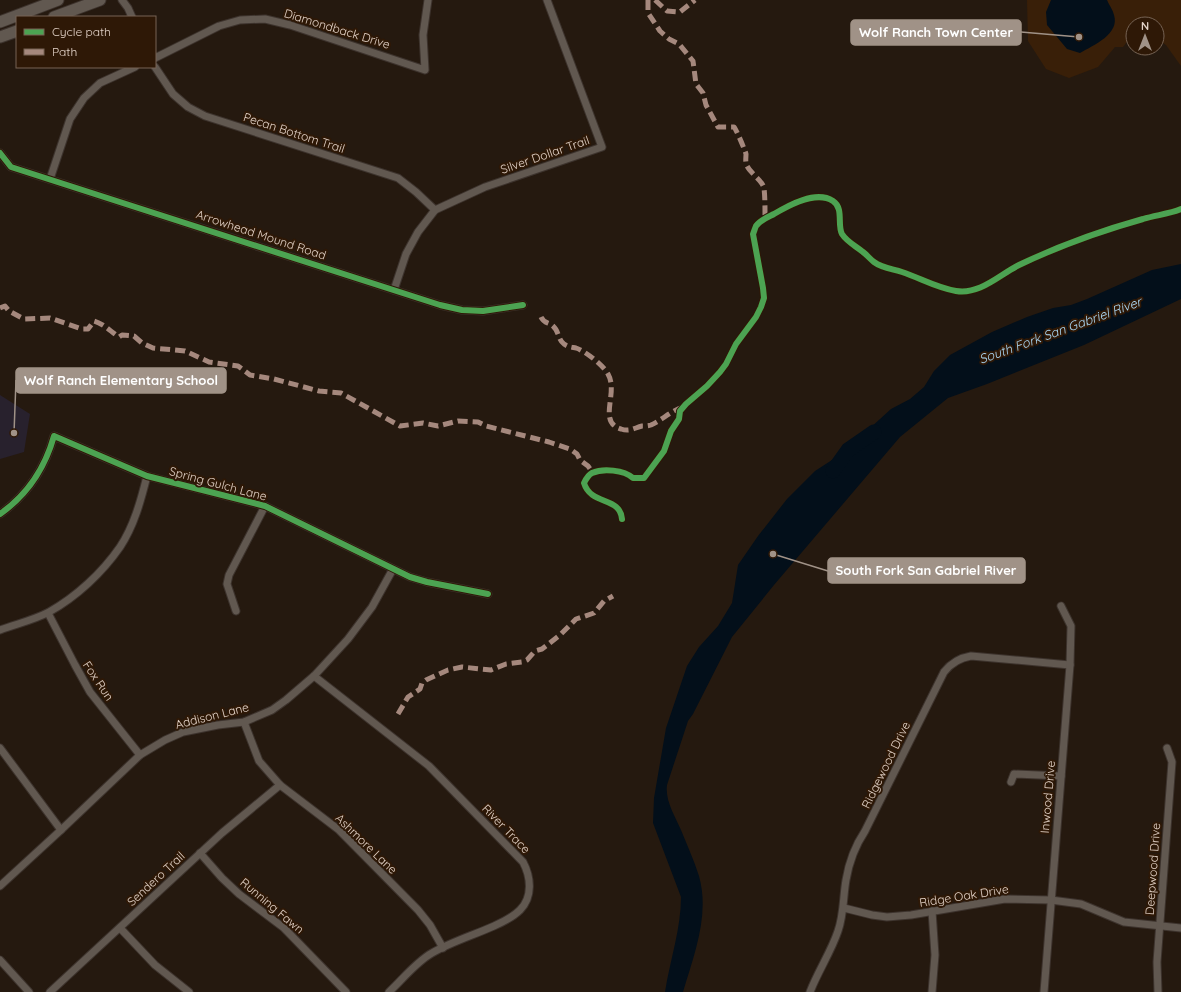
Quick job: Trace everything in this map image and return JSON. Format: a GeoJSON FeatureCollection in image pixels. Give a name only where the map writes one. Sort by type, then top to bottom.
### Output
{"type":"FeatureCollection","features":[{"type":"Feature","properties":{"kind":"street"},"geometry":{"type":"LineString","coordinates":[[0,22],[58,0]]}},
{"type":"Feature","properties":{"kind":"street"},"geometry":{"type":"LineString","coordinates":[[57,16],[100,0]]}},
{"type":"Feature","properties":{"kind":"street"},"geometry":{"type":"LineString","coordinates":[[122,0],[132,16]]}},
{"type":"Feature","properties":{"kind":"street","name":"Diamondback Drive"},"geometry":{"type":"LineString","coordinates":[[156,58],[219,26],[240,20],[265,19],[290,25],[424,70],[423,35],[428,0]]}},
{"type":"Feature","properties":{"kind":"street","name":"Silver Dollar Trail"},"geometry":{"type":"LineString","coordinates":[[394,290],[406,254],[418,232],[435,210],[485,187],[602,147],[547,0]]}},
{"type":"Feature","properties":{"kind":"street"},"geometry":{"type":"LineString","coordinates":[[0,37],[16,31]]}},
{"type":"Feature","properties":{"kind":"street"},"geometry":{"type":"LineString","coordinates":[[50,179],[70,119],[84,98],[100,83],[133,68]]}},
{"type":"Feature","properties":{"kind":"street","name":"Pecan Bottom Trail"},"geometry":{"type":"LineString","coordinates":[[156,68],[173,94],[188,107],[205,116],[398,178],[435,210]]}},
{"type":"Feature","properties":{"kind":"street","name":"Arrowhead Mound Road"},"geometry":{"type":"LineString","coordinates":[[0,153],[11,167],[394,290],[462,310],[483,311],[523,305]]}},
{"type":"Feature","properties":{"kind":"street","name":"Spring Gulch Lane"},"geometry":{"type":"LineString","coordinates":[[0,514],[10,506],[31,484],[50,451],[54,436],[146,476],[265,506],[410,577],[427,582],[488,594]]}},
{"type":"Feature","properties":{"kind":"street"},"geometry":{"type":"LineString","coordinates":[[0,630],[48,613],[85,586],[96,576],[120,546],[139,507],[146,476]]}},
{"type":"Feature","properties":{"kind":"street"},"geometry":{"type":"LineString","coordinates":[[236,611],[227,584],[229,574],[265,506]]}},
{"type":"Feature","properties":{"kind":"street","name":"Addison Lane"},"geometry":{"type":"LineString","coordinates":[[0,886],[140,755],[165,740],[183,732],[218,725],[244,722],[272,710],[286,700],[314,676],[348,639],[372,607],[393,569]]}},
{"type":"Feature","properties":{"kind":"street","name":"Inwood Drive"},"geometry":{"type":"LineString","coordinates":[[1044,992],[1050,900],[1070,665],[1071,626],[1061,606]]}},
{"type":"Feature","properties":{"kind":"street","name":"Fox Run"},"geometry":{"type":"LineString","coordinates":[[48,613],[74,665],[90,692],[140,755]]}},
{"type":"Feature","properties":{"kind":"street","name":"Ridgewood Drive"},"geometry":{"type":"LineString","coordinates":[[810,992],[838,931],[844,908],[846,880],[857,843],[865,831],[939,679],[948,666],[962,658],[971,656],[1070,665]]}},
{"type":"Feature","properties":{"kind":"street","name":"River Trace"},"geometry":{"type":"LineString","coordinates":[[314,676],[429,766],[523,862],[530,880],[528,896],[523,908],[519,912],[498,924],[432,953],[422,960],[389,992]]}},
{"type":"Feature","properties":{"kind":"street","name":"Ashmore Lane"},"geometry":{"type":"LineString","coordinates":[[244,722],[259,761],[280,785],[339,830],[418,910],[430,925],[443,948]]}},
{"type":"Feature","properties":{"kind":"street"},"geometry":{"type":"LineString","coordinates":[[0,748],[61,830]]}},
{"type":"Feature","properties":{"kind":"street","name":"Deepwood Drive"},"geometry":{"type":"LineString","coordinates":[[1158,992],[1157,962],[1172,762],[1166,748]]}},
{"type":"Feature","properties":{"kind":"street"},"geometry":{"type":"LineString","coordinates":[[1010,782],[1014,774],[1061,776]]}},
{"type":"Feature","properties":{"kind":"street","name":"Sendero Trail"},"geometry":{"type":"LineString","coordinates":[[50,992],[222,833],[280,785]]}},
{"type":"Feature","properties":{"kind":"street","name":"Running Fawn"},"geometry":{"type":"LineString","coordinates":[[200,853],[222,878],[284,928],[346,992]]}},
{"type":"Feature","properties":{"kind":"street","name":"Ridge Oak Drive"},"geometry":{"type":"LineString","coordinates":[[844,908],[887,918],[1005,899],[1050,900],[1081,904],[1124,922],[1160,927],[1181,928]]}},
{"type":"Feature","properties":{"kind":"street"},"geometry":{"type":"LineString","coordinates":[[932,911],[935,955],[932,992]]}},
{"type":"Feature","properties":{"kind":"street"},"geometry":{"type":"LineString","coordinates":[[120,928],[155,965],[189,992]]}},
{"type":"Feature","properties":{"kind":"street"},"geometry":{"type":"LineString","coordinates":[[0,960],[29,992]]}},
{"type":"Feature","properties":{"kind":"shaded area"},"geometry":{"type":"Polygon","coordinates":[[[1027,0],[1181,0],[1181,66],[1165,44],[1165,16],[1125,16],[1125,44],[1123,47],[1115,47],[1098,67],[1069,78],[1046,69],[1028,41],[1027,0]]]}},
{"type":"Feature","properties":{"kind":"shaded area"},"geometry":{"type":"Polygon","coordinates":[[[0,395],[30,414],[24,452],[0,459],[0,395]]]}},
{"type":"Feature","properties":{"kind":"water"},"geometry":{"type":"Polygon","coordinates":[[[1051,0],[1107,0],[1114,15],[1115,22],[1113,28],[1104,38],[1080,53],[1067,49],[1047,25],[1046,12],[1051,0]]]}},
{"type":"Feature","properties":{"kind":"water"},"geometry":{"type":"Polygon","coordinates":[[[1181,264],[1181,299],[1084,345],[948,398],[900,437],[774,585],[732,637],[688,721],[667,785],[669,803],[699,876],[703,905],[702,920],[696,949],[683,992],[665,992],[681,909],[681,897],[653,823],[654,798],[666,728],[687,666],[699,647],[718,626],[732,603],[738,565],[758,536],[787,499],[815,471],[832,460],[847,455],[852,451],[869,429],[891,409],[910,399],[924,387],[934,371],[950,355],[992,332],[1027,317],[1087,299],[1152,270],[1181,264]]]}},
{"type":"Feature","properties":{"kind":"waterway","name":"South Fork San Gabriel River"},"geometry":{"type":"LineString","coordinates":[[833,471],[848,450],[874,432]]}},
{"type":"Feature","properties":{"kind":"marked path"},"geometry":{"type":"LineString","coordinates":[[648,0],[648,13],[660,31],[669,39],[679,44],[693,61],[696,84],[703,93],[706,105],[718,127],[734,127],[746,154],[747,166],[763,185],[765,216]]}},
{"type":"Feature","properties":{"kind":"marked path"},"geometry":{"type":"LineString","coordinates":[[655,0],[667,11],[680,12],[695,0]]}},
{"type":"Feature","properties":{"kind":"marked path"},"geometry":{"type":"LineString","coordinates":[[0,308],[5,306],[9,311],[24,319],[50,318],[82,329],[88,329],[94,321],[98,322],[119,337],[122,335],[134,336],[142,343],[153,348],[185,351],[209,362],[238,366],[250,375],[274,379],[319,391],[341,393],[400,426],[423,423],[438,426],[458,421],[478,422],[486,426],[549,442],[570,449],[577,454],[580,460],[588,466],[593,473]]}},
{"type":"Feature","properties":{"kind":"marked path"},"geometry":{"type":"LineString","coordinates":[[541,317],[544,321],[555,328],[564,344],[589,355],[608,374],[611,382],[609,414],[610,420],[614,425],[621,429],[627,430],[650,425],[683,407]]}},
{"type":"Feature","properties":{"kind":"marked path"},"geometry":{"type":"LineString","coordinates":[[398,714],[408,697],[420,689],[422,683],[426,680],[448,670],[462,667],[491,670],[506,664],[527,660],[535,651],[542,649],[560,635],[576,619],[594,613],[604,601],[613,596]]}},
{"type":"Feature","properties":{"kind":"cycle path"},"geometry":{"type":"LineString","coordinates":[[0,153],[11,167],[440,305],[462,310],[483,311],[523,305]]}},
{"type":"Feature","properties":{"kind":"cycle path"},"geometry":{"type":"LineString","coordinates":[[622,519],[620,512],[616,507],[593,495],[584,483],[587,477],[591,474],[597,471],[607,470],[624,473],[633,478],[644,478],[664,451],[671,431],[679,419],[680,411],[707,386],[726,364],[736,344],[756,317],[764,298],[753,234],[756,226],[764,219],[803,200],[819,197],[826,198],[833,201],[838,208],[840,226],[844,237],[874,262],[942,288],[965,291],[981,287],[1019,265],[1080,239],[1181,209]]}},
{"type":"Feature","properties":{"kind":"cycle path"},"geometry":{"type":"LineString","coordinates":[[0,514],[10,507],[34,480],[46,459],[54,436],[147,476],[265,506],[410,577],[427,582],[488,594]]}},
{"type":"Feature","properties":{"kind":"place","name":"Wolf Ranch Town Center"},"geometry":{"type":"Point","coordinates":[1079,37]}},
{"type":"Feature","properties":{"kind":"place","name":"Wolf Ranch Elementary School"},"geometry":{"type":"Point","coordinates":[14,433]}},
{"type":"Feature","properties":{"kind":"place","name":"South Fork San Gabriel River"},"geometry":{"type":"Point","coordinates":[773,554]}}]}
